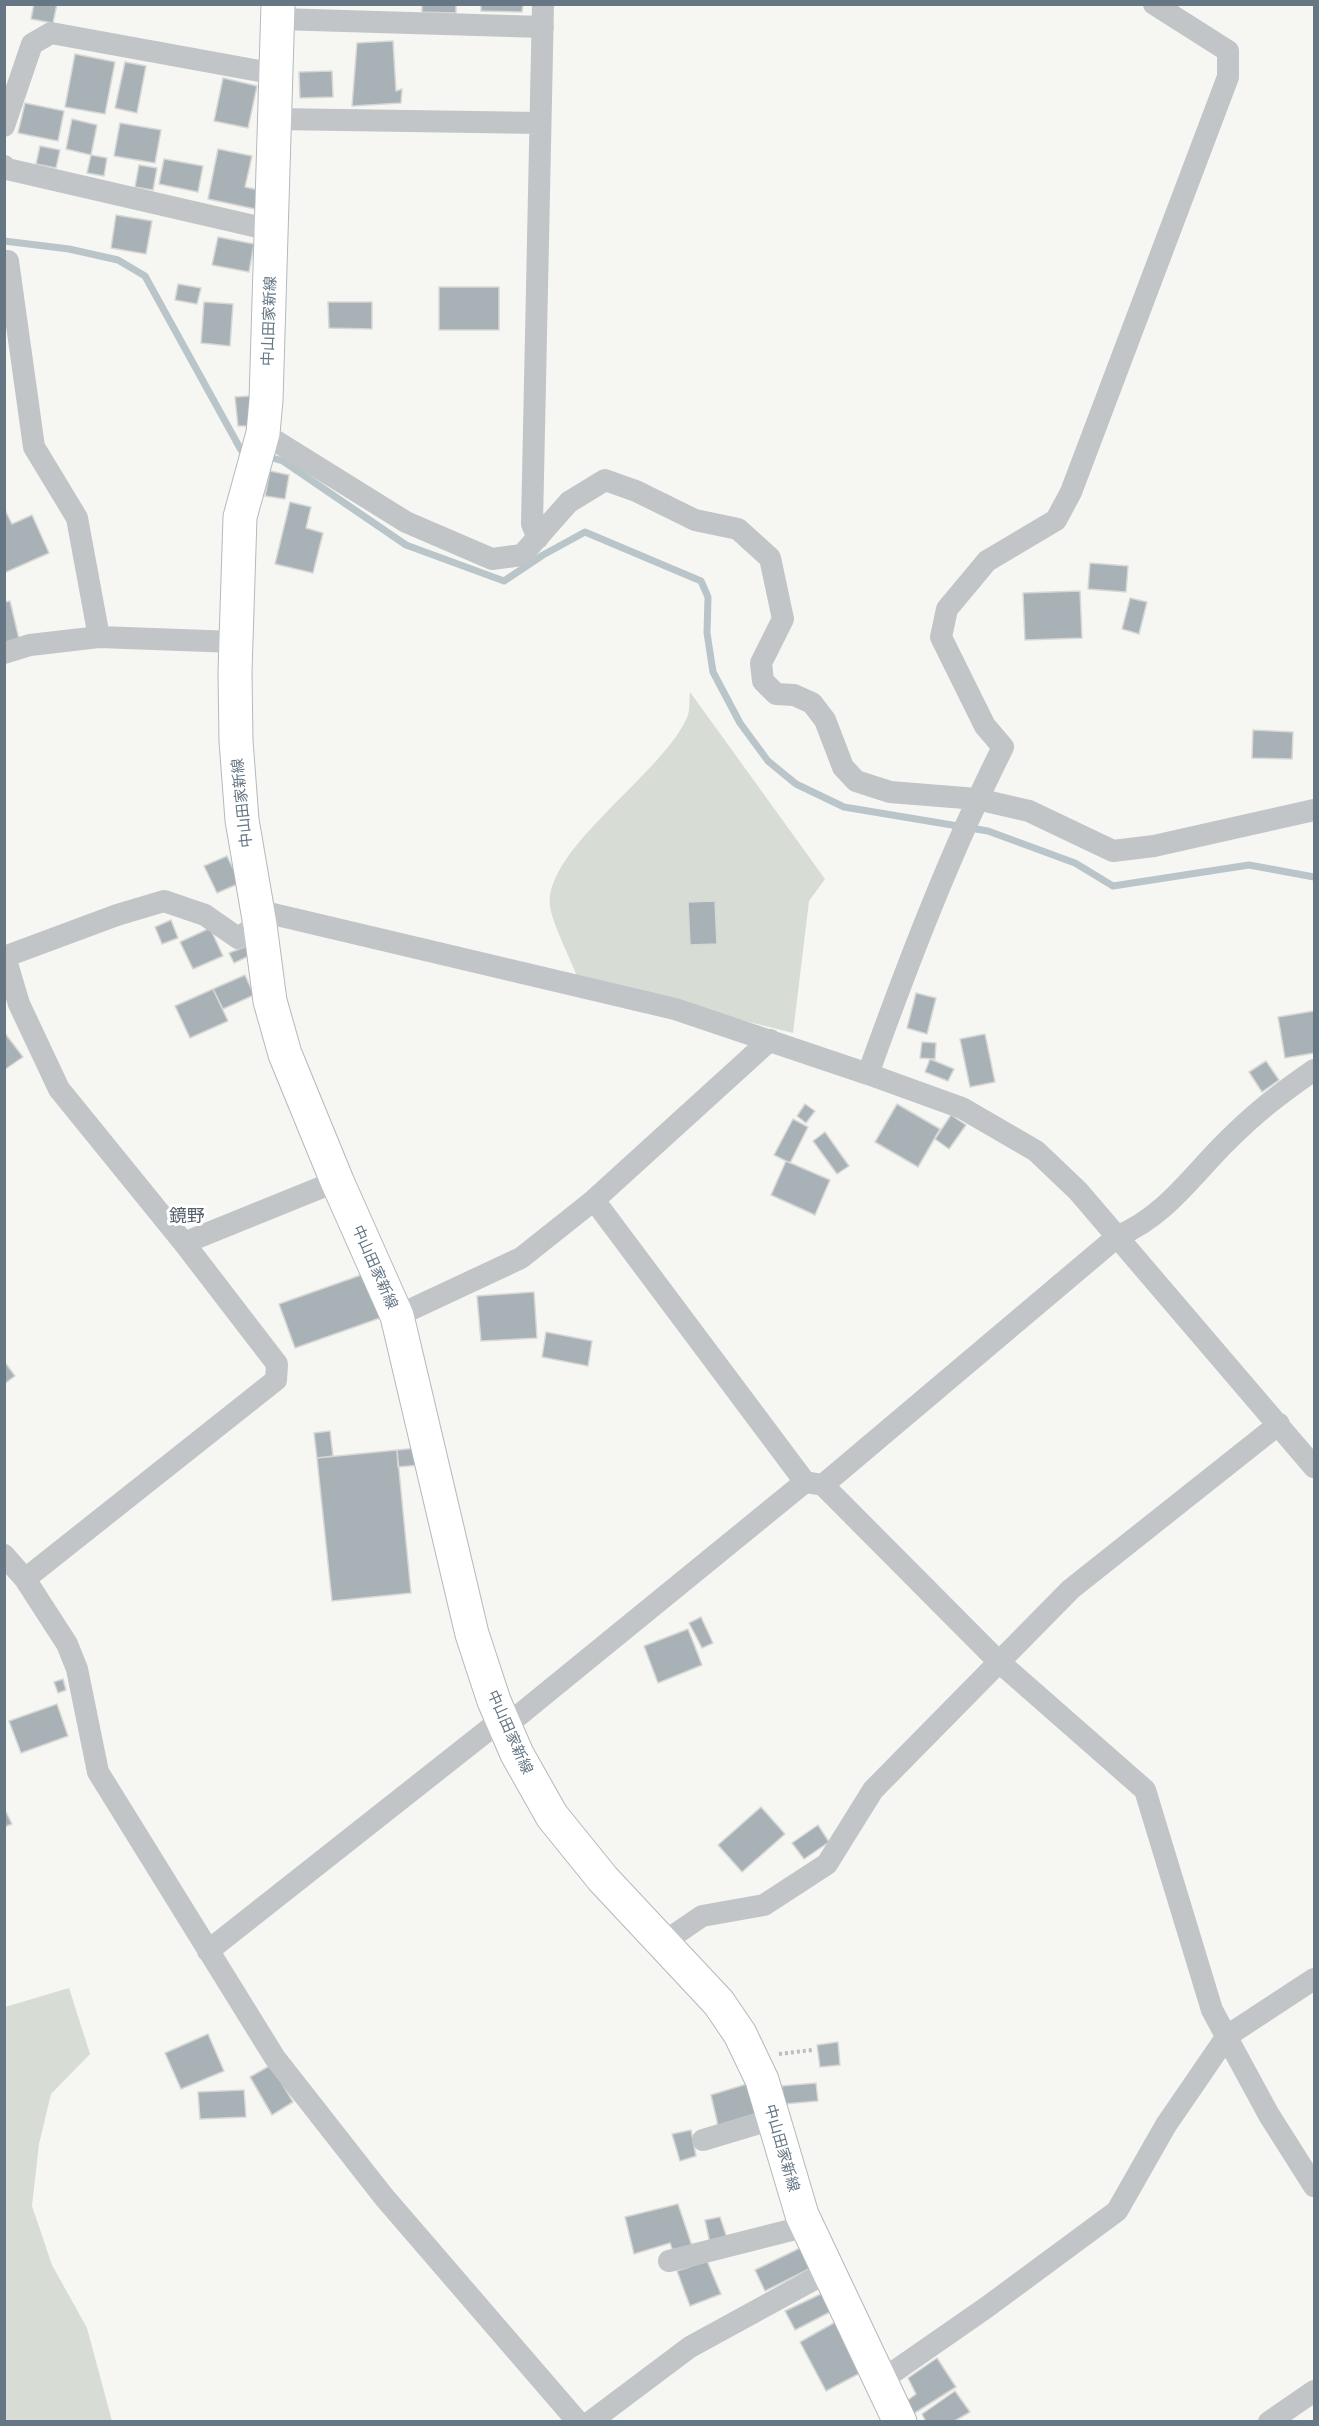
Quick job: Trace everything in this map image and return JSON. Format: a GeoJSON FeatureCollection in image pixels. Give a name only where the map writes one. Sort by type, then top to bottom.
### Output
{"type":"FeatureCollection","features":[{"type":"Feature","properties":{"kind":"main road","name":"中山田家新線"},"geometry":{"type":"LineString","coordinates":[[278,12],[276,119],[263,433],[240,517],[235,642],[236,741],[242,820],[260,924],[270,1001],[285,1054],[337,1181],[397,1316],[472,1634],[517,1754],[552,1816],[603,1879],[719,2003],[740,2034],[762,2080],[807,2226],[900,2421]]}},
{"type":"Feature","properties":{"kind":"street"},"geometry":{"type":"LineString","coordinates":[[538,538],[532,524],[543,4]]}},
{"type":"Feature","properties":{"kind":"street"},"geometry":{"type":"LineString","coordinates":[[868,1074],[919,933],[977,799],[1003,747],[985,726],[941,637],[947,609],[987,561],[1056,520],[1071,492],[1228,77],[1228,51],[1154,4]]}},
{"type":"Feature","properties":{"kind":"street"},"geometry":{"type":"LineString","coordinates":[[278,12],[543,27]]}},
{"type":"Feature","properties":{"kind":"street"},"geometry":{"type":"LineString","coordinates":[[4,126],[32,44],[51,33],[276,74]]}},
{"type":"Feature","properties":{"kind":"street"},"geometry":{"type":"LineString","coordinates":[[276,119],[540,123]]}},
{"type":"Feature","properties":{"kind":"street"},"geometry":{"type":"LineString","coordinates":[[4,166],[7,169],[271,230]]}},
{"type":"Feature","properties":{"kind":"street"},"geometry":{"type":"LineString","coordinates":[[8,261],[34,447],[76,518],[99,638]]}},
{"type":"Feature","properties":{"kind":"street"},"geometry":{"type":"LineString","coordinates":[[263,433],[406,522],[492,559],[522,555],[569,502],[605,480],[636,491],[695,520],[738,529],[770,558],[783,619],[761,663],[762,681],[776,693],[794,695],[812,703],[825,720],[843,767],[856,781],[890,792],[977,799],[1029,811],[1113,851],[1154,846],[1314,810]]}},
{"type":"Feature","properties":{"kind":"street"},"geometry":{"type":"LineString","coordinates":[[4,653],[30,645],[99,638],[235,642]]}},
{"type":"Feature","properties":{"kind":"street"},"geometry":{"type":"LineString","coordinates":[[25,1579],[276,1380],[277,1364],[184,1243],[60,1089],[19,1004],[5,957],[68,932],[164,901],[205,915],[238,938],[273,914],[446,953],[675,1009],[962,1108],[1035,1151],[1078,1191],[1314,1467]]}},
{"type":"Feature","properties":{"kind":"street"},"geometry":{"type":"LineString","coordinates":[[397,1316],[521,1258],[594,1200],[770,1040]]}},
{"type":"Feature","properties":{"kind":"street"},"geometry":{"type":"LineString","coordinates":[[208,1951],[502,1719],[518,1716],[814,1483],[1118,1236],[1135,1229],[1184,1190],[1223,1145],[1268,1101],[1314,1071]]}},
{"type":"Feature","properties":{"kind":"street"},"geometry":{"type":"LineString","coordinates":[[184,1243],[337,1181]]}},
{"type":"Feature","properties":{"kind":"street"},"geometry":{"type":"LineString","coordinates":[[594,1200],[814,1483],[998,1661],[1145,1791],[1212,2010],[1269,2115],[1314,2186]]}},
{"type":"Feature","properties":{"kind":"street"},"geometry":{"type":"LineString","coordinates":[[664,1942],[702,1916],[765,1905],[827,1864],[873,1790],[1071,1589],[1279,1424]]}},
{"type":"Feature","properties":{"kind":"street"},"geometry":{"type":"LineString","coordinates":[[4,1555],[25,1579],[67,1644],[77,1669],[98,1772],[275,2058],[384,2197],[578,2421]]}},
{"type":"Feature","properties":{"kind":"street"},"geometry":{"type":"LineString","coordinates":[[882,2380],[987,2307],[1117,2211],[1166,2125],[1227,2036],[1314,1979]]}},
{"type":"Feature","properties":{"kind":"street"},"geometry":{"type":"LineString","coordinates":[[703,2140],[773,2119]]}},
{"type":"Feature","properties":{"kind":"street"},"geometry":{"type":"LineString","coordinates":[[669,2261],[807,2226]]}},
{"type":"Feature","properties":{"kind":"street"},"geometry":{"type":"LineString","coordinates":[[590,2421],[690,2347],[829,2271]]}},
{"type":"Feature","properties":{"kind":"street"},"geometry":{"type":"LineString","coordinates":[[1269,2421],[1314,2391]]}},
{"type":"Feature","properties":{"kind":"shaded area"},"geometry":{"type":"Polygon","coordinates":[[[690,692],[825,879],[809,901],[793,1033],[578,979],[551,913],[553,883],[566,860],[585,835],[676,737],[688,715],[690,692]]]}},
{"type":"Feature","properties":{"kind":"shaded area"},"geometry":{"type":"Polygon","coordinates":[[[69,1988],[90,2054],[51,2094],[39,2144],[32,2206],[52,2265],[87,2328],[112,2421],[5,2421],[5,2007],[69,1988]]]}},
{"type":"Feature","properties":{"kind":"building"},"geometry":{"type":"Polygon","coordinates":[[[34,4],[57,4],[53,23],[31,19],[34,4]]]}},
{"type":"Feature","properties":{"kind":"building"},"geometry":{"type":"Polygon","coordinates":[[[422,4],[456,4],[456,13],[422,12],[422,4]]]}},
{"type":"Feature","properties":{"kind":"building"},"geometry":{"type":"Polygon","coordinates":[[[481,4],[523,4],[522,12],[481,11],[481,4]]]}},
{"type":"Feature","properties":{"kind":"building"},"geometry":{"type":"Polygon","coordinates":[[[393,41],[396,91],[402,89],[401,103],[352,106],[357,43],[393,41]]]}},
{"type":"Feature","properties":{"kind":"building"},"geometry":{"type":"Polygon","coordinates":[[[75,54],[115,62],[105,114],[65,107],[75,54]]]}},
{"type":"Feature","properties":{"kind":"building"},"geometry":{"type":"Polygon","coordinates":[[[125,62],[146,66],[137,113],[115,108],[125,62]]]}},
{"type":"Feature","properties":{"kind":"building"},"geometry":{"type":"Polygon","coordinates":[[[332,71],[333,97],[300,98],[299,72],[332,71]]]}},
{"type":"Feature","properties":{"kind":"building"},"geometry":{"type":"Polygon","coordinates":[[[223,78],[257,86],[248,128],[214,121],[223,78]]]}},
{"type":"Feature","properties":{"kind":"building"},"geometry":{"type":"Polygon","coordinates":[[[25,103],[64,111],[58,141],[18,133],[25,103]]]}},
{"type":"Feature","properties":{"kind":"building"},"geometry":{"type":"Polygon","coordinates":[[[72,119],[97,125],[91,155],[66,149],[72,119]]]}},
{"type":"Feature","properties":{"kind":"building"},"geometry":{"type":"Polygon","coordinates":[[[120,123],[161,130],[155,163],[114,156],[120,123]]]}},
{"type":"Feature","properties":{"kind":"building"},"geometry":{"type":"Polygon","coordinates":[[[40,146],[60,150],[56,168],[36,164],[40,146]]]}},
{"type":"Feature","properties":{"kind":"building"},"geometry":{"type":"Polygon","coordinates":[[[218,149],[252,156],[245,187],[259,190],[255,209],[208,199],[218,149]]]}},
{"type":"Feature","properties":{"kind":"building"},"geometry":{"type":"Polygon","coordinates":[[[91,155],[107,158],[104,176],[87,173],[91,155]]]}},
{"type":"Feature","properties":{"kind":"building"},"geometry":{"type":"Polygon","coordinates":[[[164,159],[203,166],[198,192],[159,184],[164,159]]]}},
{"type":"Feature","properties":{"kind":"building"},"geometry":{"type":"Polygon","coordinates":[[[139,165],[157,168],[153,190],[135,187],[139,165]]]}},
{"type":"Feature","properties":{"kind":"building"},"geometry":{"type":"Polygon","coordinates":[[[116,215],[152,221],[146,254],[111,248],[116,215]]]}},
{"type":"Feature","properties":{"kind":"building"},"geometry":{"type":"Polygon","coordinates":[[[218,237],[254,244],[249,272],[212,265],[218,237]]]}},
{"type":"Feature","properties":{"kind":"building"},"geometry":{"type":"Polygon","coordinates":[[[178,284],[201,288],[197,304],[175,300],[178,284]]]}},
{"type":"Feature","properties":{"kind":"building"},"geometry":{"type":"Polygon","coordinates":[[[439,287],[499,287],[499,330],[439,330],[439,287]]]}},
{"type":"Feature","properties":{"kind":"building"},"geometry":{"type":"Polygon","coordinates":[[[204,302],[233,304],[230,346],[201,343],[204,302]]]}},
{"type":"Feature","properties":{"kind":"building"},"geometry":{"type":"Polygon","coordinates":[[[328,302],[372,302],[372,329],[329,328],[328,302]]]}},
{"type":"Feature","properties":{"kind":"building"},"geometry":{"type":"Polygon","coordinates":[[[250,396],[251,426],[238,426],[235,397],[250,396]]]}},
{"type":"Feature","properties":{"kind":"building"},"geometry":{"type":"Polygon","coordinates":[[[270,471],[289,475],[285,499],[265,496],[270,471]]]}},
{"type":"Feature","properties":{"kind":"building"},"geometry":{"type":"Polygon","coordinates":[[[290,502],[311,507],[306,528],[323,533],[313,573],[275,564],[290,502]]]}},
{"type":"Feature","properties":{"kind":"building"},"geometry":{"type":"Polygon","coordinates":[[[4,508],[12,524],[32,515],[49,553],[4,573],[4,508]]]}},
{"type":"Feature","properties":{"kind":"building"},"geometry":{"type":"Polygon","coordinates":[[[1090,563],[1128,566],[1126,592],[1088,589],[1090,563]]]}},
{"type":"Feature","properties":{"kind":"building"},"geometry":{"type":"Polygon","coordinates":[[[1080,591],[1082,638],[1025,640],[1023,593],[1080,591]]]}},
{"type":"Feature","properties":{"kind":"building"},"geometry":{"type":"Polygon","coordinates":[[[1130,598],[1147,602],[1139,634],[1122,629],[1130,598]]]}},
{"type":"Feature","properties":{"kind":"building"},"geometry":{"type":"Polygon","coordinates":[[[10,601],[19,639],[4,643],[4,602],[10,601]]]}},
{"type":"Feature","properties":{"kind":"building"},"geometry":{"type":"Polygon","coordinates":[[[1253,730],[1293,732],[1292,759],[1252,758],[1253,730]]]}},
{"type":"Feature","properties":{"kind":"building"},"geometry":{"type":"Polygon","coordinates":[[[227,856],[240,883],[217,893],[204,866],[227,856]]]}},
{"type":"Feature","properties":{"kind":"building"},"geometry":{"type":"Polygon","coordinates":[[[715,901],[717,944],[690,945],[688,902],[715,901]]]}},
{"type":"Feature","properties":{"kind":"building"},"geometry":{"type":"Polygon","coordinates":[[[171,920],[178,938],[162,944],[155,927],[171,920]]]}},
{"type":"Feature","properties":{"kind":"building"},"geometry":{"type":"Polygon","coordinates":[[[210,928],[223,956],[193,969],[180,942],[210,928]]]}},
{"type":"Feature","properties":{"kind":"building"},"geometry":{"type":"Polygon","coordinates":[[[247,946],[251,955],[234,963],[229,953],[247,946]]]}},
{"type":"Feature","properties":{"kind":"building"},"geometry":{"type":"Polygon","coordinates":[[[245,975],[254,995],[223,1009],[213,989],[245,975]]]}},
{"type":"Feature","properties":{"kind":"building"},"geometry":{"type":"Polygon","coordinates":[[[213,989],[228,1021],[190,1038],[175,1006],[213,989]]]}},
{"type":"Feature","properties":{"kind":"building"},"geometry":{"type":"Polygon","coordinates":[[[916,993],[936,998],[927,1034],[907,1028],[916,993]]]}},
{"type":"Feature","properties":{"kind":"building"},"geometry":{"type":"Polygon","coordinates":[[[1314,1011],[1314,1053],[1285,1058],[1278,1017],[1314,1011]]]}},
{"type":"Feature","properties":{"kind":"building"},"geometry":{"type":"Polygon","coordinates":[[[4,1032],[23,1057],[4,1070],[4,1032]]]}},
{"type":"Feature","properties":{"kind":"building"},"geometry":{"type":"Polygon","coordinates":[[[985,1034],[995,1082],[970,1087],[960,1039],[985,1034]]]}},
{"type":"Feature","properties":{"kind":"building"},"geometry":{"type":"Polygon","coordinates":[[[922,1042],[936,1043],[935,1059],[920,1058],[922,1042]]]}},
{"type":"Feature","properties":{"kind":"building"},"geometry":{"type":"Polygon","coordinates":[[[930,1059],[954,1069],[948,1081],[925,1072],[930,1059]]]}},
{"type":"Feature","properties":{"kind":"building"},"geometry":{"type":"Polygon","coordinates":[[[1266,1061],[1279,1080],[1262,1092],[1249,1072],[1266,1061]]]}},
{"type":"Feature","properties":{"kind":"building"},"geometry":{"type":"Polygon","coordinates":[[[805,1104],[815,1111],[806,1123],[797,1116],[805,1104]]]}},
{"type":"Feature","properties":{"kind":"building"},"geometry":{"type":"Polygon","coordinates":[[[897,1104],[940,1129],[918,1167],[875,1142],[897,1104]]]}},
{"type":"Feature","properties":{"kind":"building"},"geometry":{"type":"Polygon","coordinates":[[[951,1115],[966,1125],[949,1149],[935,1139],[951,1115]]]}},
{"type":"Feature","properties":{"kind":"building"},"geometry":{"type":"Polygon","coordinates":[[[793,1119],[808,1127],[790,1163],[774,1155],[793,1119]]]}},
{"type":"Feature","properties":{"kind":"building"},"geometry":{"type":"Polygon","coordinates":[[[825,1132],[849,1166],[837,1174],[813,1141],[825,1132]]]}},
{"type":"Feature","properties":{"kind":"building"},"geometry":{"type":"Polygon","coordinates":[[[786,1161],[830,1180],[815,1215],[771,1195],[786,1161]]]}},
{"type":"Feature","properties":{"kind":"building"},"geometry":{"type":"Polygon","coordinates":[[[364,1274],[380,1318],[295,1348],[279,1304],[364,1274]]]}},
{"type":"Feature","properties":{"kind":"building"},"geometry":{"type":"Polygon","coordinates":[[[534,1292],[537,1338],[481,1341],[477,1296],[534,1292]]]}},
{"type":"Feature","properties":{"kind":"building"},"geometry":{"type":"Polygon","coordinates":[[[546,1332],[592,1341],[588,1366],[542,1357],[546,1332]]]}},
{"type":"Feature","properties":{"kind":"building"},"geometry":{"type":"Polygon","coordinates":[[[4,1361],[15,1376],[4,1384],[4,1361]]]}},
{"type":"Feature","properties":{"kind":"building"},"geometry":{"type":"Polygon","coordinates":[[[330,1431],[333,1456],[317,1458],[314,1433],[330,1431]]]}},
{"type":"Feature","properties":{"kind":"building"},"geometry":{"type":"Polygon","coordinates":[[[418,1448],[420,1465],[398,1467],[397,1450],[418,1448]]]}},
{"type":"Feature","properties":{"kind":"building"},"geometry":{"type":"Polygon","coordinates":[[[397,1450],[411,1593],[332,1601],[317,1458],[397,1450]]]}},
{"type":"Feature","properties":{"kind":"building"},"geometry":{"type":"Polygon","coordinates":[[[701,1617],[713,1643],[702,1648],[689,1623],[701,1617]]]}},
{"type":"Feature","properties":{"kind":"building"},"geometry":{"type":"Polygon","coordinates":[[[688,1629],[702,1665],[658,1683],[644,1646],[688,1629]]]}},
{"type":"Feature","properties":{"kind":"building"},"geometry":{"type":"Polygon","coordinates":[[[63,1679],[66,1690],[58,1693],[54,1682],[63,1679]]]}},
{"type":"Feature","properties":{"kind":"building"},"geometry":{"type":"Polygon","coordinates":[[[57,1704],[68,1736],[21,1753],[9,1721],[57,1704]]]}},
{"type":"Feature","properties":{"kind":"building"},"geometry":{"type":"Polygon","coordinates":[[[761,1807],[785,1834],[742,1872],[718,1845],[761,1807]]]}},
{"type":"Feature","properties":{"kind":"building"},"geometry":{"type":"Polygon","coordinates":[[[4,1808],[12,1824],[4,1827],[4,1808]]]}},
{"type":"Feature","properties":{"kind":"building"},"geometry":{"type":"Polygon","coordinates":[[[818,1825],[829,1842],[804,1859],[792,1843],[818,1825]]]}},
{"type":"Feature","properties":{"kind":"building"},"geometry":{"type":"Polygon","coordinates":[[[208,2034],[224,2071],[181,2089],[165,2053],[208,2034]]]}},
{"type":"Feature","properties":{"kind":"building"},"geometry":{"type":"Polygon","coordinates":[[[838,2042],[840,2065],[820,2067],[817,2045],[838,2042]]]}},
{"type":"Feature","properties":{"kind":"building"},"geometry":{"type":"Polygon","coordinates":[[[271,2065],[293,2102],[272,2115],[250,2077],[271,2065]]]}},
{"type":"Feature","properties":{"kind":"building"},"geometry":{"type":"Polygon","coordinates":[[[750,2083],[759,2118],[719,2130],[711,2095],[750,2083]]]}},
{"type":"Feature","properties":{"kind":"building"},"geometry":{"type":"Polygon","coordinates":[[[816,2083],[818,2101],[784,2104],[782,2086],[816,2083]]]}},
{"type":"Feature","properties":{"kind":"building"},"geometry":{"type":"Polygon","coordinates":[[[244,2090],[246,2117],[200,2119],[198,2092],[244,2090]]]}},
{"type":"Feature","properties":{"kind":"building"},"geometry":{"type":"Polygon","coordinates":[[[691,2130],[696,2156],[680,2161],[672,2134],[691,2130]]]}},
{"type":"Feature","properties":{"kind":"building"},"geometry":{"type":"Polygon","coordinates":[[[678,2204],[692,2246],[673,2251],[670,2243],[634,2254],[625,2217],[678,2204]]]}},
{"type":"Feature","properties":{"kind":"building"},"geometry":{"type":"Polygon","coordinates":[[[720,2217],[727,2238],[710,2243],[705,2220],[720,2217]]]}},
{"type":"Feature","properties":{"kind":"building"},"geometry":{"type":"Polygon","coordinates":[[[800,2248],[809,2269],[765,2291],[755,2270],[800,2248]]]}},
{"type":"Feature","properties":{"kind":"building"},"geometry":{"type":"Polygon","coordinates":[[[707,2261],[721,2294],[690,2306],[677,2271],[707,2261]]]}},
{"type":"Feature","properties":{"kind":"building"},"geometry":{"type":"Polygon","coordinates":[[[825,2292],[834,2310],[795,2330],[785,2311],[825,2292]]]}},
{"type":"Feature","properties":{"kind":"building"},"geometry":{"type":"Polygon","coordinates":[[[839,2320],[866,2370],[826,2391],[800,2342],[839,2320]]]}},
{"type":"Feature","properties":{"kind":"building"},"geometry":{"type":"Polygon","coordinates":[[[937,2358],[956,2387],[913,2414],[908,2400],[916,2394],[908,2378],[937,2358]]]}},
{"type":"Feature","properties":{"kind":"building"},"geometry":{"type":"Polygon","coordinates":[[[955,2391],[970,2412],[953,2422],[926,2422],[922,2414],[955,2391]]]}},
{"type":"Feature","properties":{"kind":"waterway"},"geometry":{"type":"LineString","coordinates":[[4,241],[69,249],[118,260],[145,276],[241,450],[250,452]]}},
{"type":"Feature","properties":{"kind":"waterway"},"geometry":{"type":"LineString","coordinates":[[266,456],[283,461],[406,545],[504,581],[543,555],[585,532],[701,581],[708,597],[707,633],[713,672],[740,723],[768,761],[796,784],[844,807],[988,831],[1075,863],[1113,886],[1249,865],[1314,877]]}},
{"type":"Feature","properties":{"kind":"district","name":"鏡野"},"geometry":{"type":"Point","coordinates":[187,1216]}}]}
